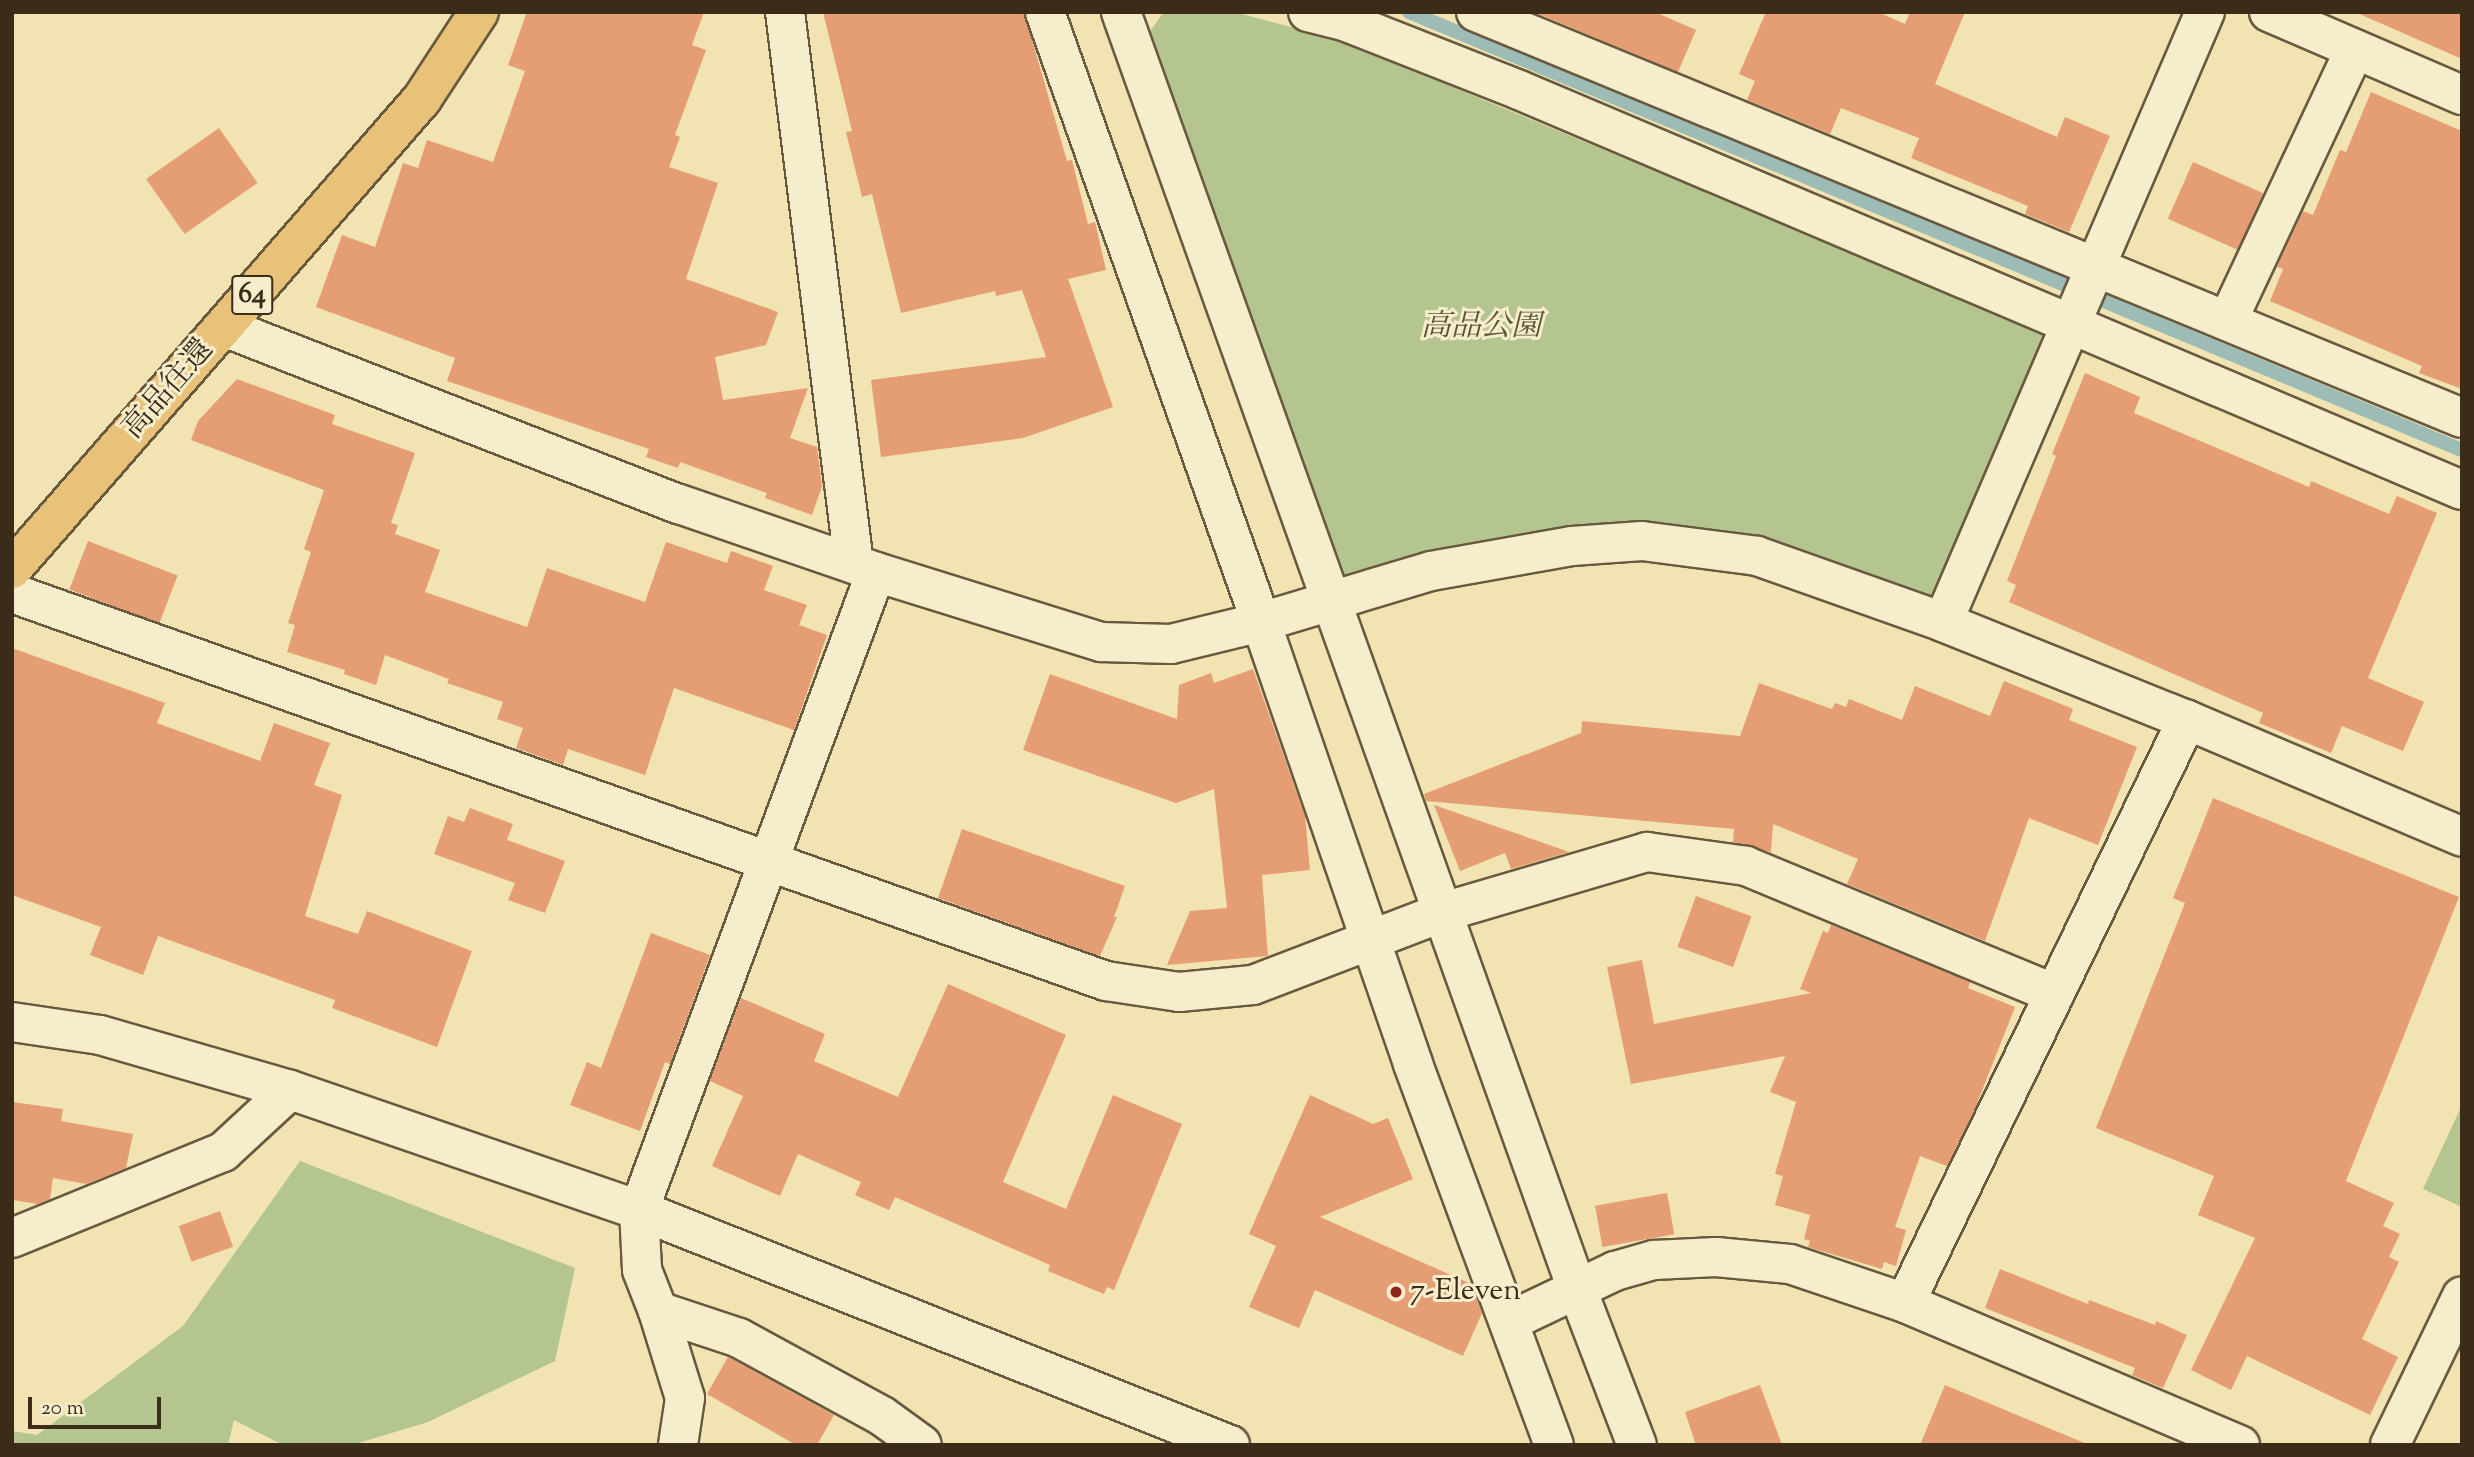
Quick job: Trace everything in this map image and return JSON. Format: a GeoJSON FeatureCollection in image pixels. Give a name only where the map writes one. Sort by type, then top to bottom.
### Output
{"type":"FeatureCollection","features":[{"type":"Feature","properties":{"kind":"main road","name":"高品往還"},"geometry":{"type":"LineString","coordinates":[[12,569],[422,99],[479,12]]}},
{"type":"Feature","properties":{"kind":"street"},"geometry":{"type":"LineString","coordinates":[[678,1445],[685,1398],[658,1311],[642,1270],[639,1210],[769,862],[865,568],[785,12]]}},
{"type":"Feature","properties":{"kind":"street"},"geometry":{"type":"LineString","coordinates":[[1045,12],[1261,622],[1413,1064],[1554,1445]]}},
{"type":"Feature","properties":{"kind":"street"},"geometry":{"type":"LineString","coordinates":[[1121,12],[1577,1289],[1637,1445]]}},
{"type":"Feature","properties":{"kind":"street"},"geometry":{"type":"LineString","coordinates":[[1308,12],[1344,22],[1519,90],[2084,296],[2228,320],[2462,418]]}},
{"type":"Feature","properties":{"kind":"street"},"geometry":{"type":"LineString","coordinates":[[1476,12],[1546,25],[2462,489]]}},
{"type":"Feature","properties":{"kind":"street"},"geometry":{"type":"LineString","coordinates":[[1943,622],[2205,12]]}},
{"type":"Feature","properties":{"kind":"street"},"geometry":{"type":"LineString","coordinates":[[2269,12],[2462,95]]}},
{"type":"Feature","properties":{"kind":"street"},"geometry":{"type":"LineString","coordinates":[[2228,320],[2355,49]]}},
{"type":"Feature","properties":{"kind":"street"},"geometry":{"type":"LineString","coordinates":[[224,327],[679,504],[865,568],[1101,642],[1171,644],[1261,622],[1431,571],[1572,546],[1642,541],[1757,556],[1943,622],[2187,720],[2462,837]]}},
{"type":"Feature","properties":{"kind":"street"},"geometry":{"type":"LineString","coordinates":[[12,593],[1106,981],[1179,992],[1253,985],[1443,912],[1647,852],[1746,866],[2055,994]]}},
{"type":"Feature","properties":{"kind":"street"},"geometry":{"type":"LineString","coordinates":[[1905,1303],[2187,720]]}},
{"type":"Feature","properties":{"kind":"street"},"geometry":{"type":"LineString","coordinates":[[12,1022],[100,1035],[290,1090],[639,1210],[1230,1445]]}},
{"type":"Feature","properties":{"kind":"street"},"geometry":{"type":"LineString","coordinates":[[12,1238],[223,1152],[290,1090]]}},
{"type":"Feature","properties":{"kind":"street"},"geometry":{"type":"LineString","coordinates":[[1510,1321],[1615,1271],[1654,1260],[1716,1257],[1790,1264],[1905,1303],[2240,1445]]}},
{"type":"Feature","properties":{"kind":"street"},"geometry":{"type":"LineString","coordinates":[[2390,1445],[2462,1296]]}},
{"type":"Feature","properties":{"kind":"street"},"geometry":{"type":"LineString","coordinates":[[658,1311],[739,1338],[882,1416],[922,1445]]}},
{"type":"Feature","properties":{"kind":"green space","name":"高品公園"},"geometry":{"type":"Polygon","coordinates":[[[1164,12],[1234,12],[1337,39],[2050,335],[1934,599],[1759,536],[1644,523],[1344,579],[1148,34],[1164,12]]]}},
{"type":"Feature","properties":{"kind":"green space"},"geometry":{"type":"Polygon","coordinates":[[[2462,1105],[2462,1207],[2423,1189],[2462,1105]]]}},
{"type":"Feature","properties":{"kind":"green space"},"geometry":{"type":"Polygon","coordinates":[[[300,1161],[575,1268],[555,1361],[428,1422],[352,1445],[283,1445],[234,1420],[228,1445],[12,1445],[12,1431],[37,1435],[183,1326],[300,1161]]]}},
{"type":"Feature","properties":{"kind":"building"},"geometry":{"type":"Polygon","coordinates":[[[527,12],[704,12],[692,45],[706,50],[675,135],[680,137],[669,167],[718,183],[686,279],[778,312],[766,345],[715,357],[723,400],[808,388],[790,438],[817,447],[822,486],[812,515],[765,498],[767,493],[680,462],[678,468],[646,457],[649,449],[447,381],[455,358],[316,307],[342,235],[375,247],[403,163],[418,168],[427,140],[493,162],[525,71],[508,65],[527,12]]]}},
{"type":"Feature","properties":{"kind":"building"},"geometry":{"type":"Polygon","coordinates":[[[823,12],[1024,12],[1067,161],[1072,160],[1088,224],[1095,222],[1106,270],[1068,279],[1113,407],[1023,438],[881,457],[871,380],[1046,357],[1022,290],[996,296],[995,291],[901,313],[872,194],[862,197],[846,132],[852,131],[823,12]]]}},
{"type":"Feature","properties":{"kind":"building"},"geometry":{"type":"Polygon","coordinates":[[[1534,12],[1655,12],[1696,30],[1678,72],[1534,12]]]}},
{"type":"Feature","properties":{"kind":"building"},"geometry":{"type":"Polygon","coordinates":[[[1766,12],[1878,12],[1905,24],[1910,12],[1965,12],[1935,84],[2057,137],[2065,117],[2110,136],[2069,232],[2025,214],[2028,206],[1911,158],[1919,138],[1841,108],[1830,134],[1747,100],[1755,81],[1739,74],[1766,12]]]}},
{"type":"Feature","properties":{"kind":"building"},"geometry":{"type":"Polygon","coordinates":[[[2355,12],[2462,12],[2462,59],[2355,12]]]}},
{"type":"Feature","properties":{"kind":"building"},"geometry":{"type":"Polygon","coordinates":[[[2371,92],[2462,131],[2462,389],[2419,373],[2422,366],[2270,301],[2283,269],[2277,267],[2303,211],[2313,215],[2340,150],[2346,152],[2371,92]]]}},
{"type":"Feature","properties":{"kind":"building"},"geometry":{"type":"Polygon","coordinates":[[[219,128],[257,183],[185,234],[146,179],[219,128]]]}},
{"type":"Feature","properties":{"kind":"building"},"geometry":{"type":"Polygon","coordinates":[[[2193,162],[2263,193],[2238,250],[2168,219],[2193,162]]]}},
{"type":"Feature","properties":{"kind":"building"},"geometry":{"type":"Polygon","coordinates":[[[2085,373],[2140,397],[2134,413],[2309,487],[2311,481],[2389,514],[2397,496],[2437,513],[2368,678],[2424,702],[2403,751],[2342,726],[2331,753],[2259,723],[2263,713],[2009,602],[2016,585],[2007,581],[2056,456],[2052,454],[2085,373]]]}},
{"type":"Feature","properties":{"kind":"building"},"geometry":{"type":"Polygon","coordinates":[[[237,379],[335,415],[332,424],[415,453],[391,523],[398,525],[395,534],[440,550],[425,592],[527,627],[547,568],[645,602],[666,542],[727,563],[731,551],[773,566],[764,590],[807,605],[799,625],[827,635],[794,730],[674,688],[645,775],[568,749],[563,765],[516,748],[523,728],[497,719],[503,702],[447,683],[449,679],[385,655],[376,685],[344,674],[345,670],[287,652],[295,625],[288,623],[311,552],[304,549],[324,490],[191,440],[198,421],[237,379]]]}},
{"type":"Feature","properties":{"kind":"building"},"geometry":{"type":"Polygon","coordinates":[[[88,541],[178,575],[159,624],[69,590],[88,541]]]}},
{"type":"Feature","properties":{"kind":"building"},"geometry":{"type":"Polygon","coordinates":[[[12,648],[165,703],[157,723],[260,761],[274,723],[330,743],[314,785],[342,795],[305,916],[358,934],[367,911],[472,951],[437,1047],[332,1008],[335,1000],[158,936],[143,975],[90,955],[101,927],[12,895],[12,648]]]}},
{"type":"Feature","properties":{"kind":"building"},"geometry":{"type":"Polygon","coordinates":[[[1253,669],[1305,816],[1310,870],[1262,875],[1268,956],[1167,965],[1190,911],[1227,908],[1214,789],[1176,803],[1023,750],[1050,674],[1177,719],[1179,685],[1211,673],[1214,683],[1253,669]]]}},
{"type":"Feature","properties":{"kind":"building"},"geometry":{"type":"Polygon","coordinates":[[[2004,681],[2073,709],[2069,720],[2137,747],[2098,845],[2029,818],[1985,941],[1847,884],[1858,859],[1773,824],[1771,852],[1733,842],[1734,829],[1426,801],[1424,794],[1581,733],[1582,721],[1740,736],[1759,683],[1832,709],[1835,703],[1846,707],[1849,699],[1902,720],[1915,686],[1990,716],[2004,681]]]}},
{"type":"Feature","properties":{"kind":"building"},"geometry":{"type":"Polygon","coordinates":[[[2213,798],[2459,897],[2346,1181],[2394,1203],[2383,1226],[2400,1234],[2389,1257],[2399,1262],[2362,1339],[2398,1357],[2370,1415],[2247,1356],[2231,1390],[2191,1370],[2255,1238],[2198,1215],[2214,1176],[2096,1128],[2185,903],[2173,898],[2213,798]]]}},
{"type":"Feature","properties":{"kind":"building"},"geometry":{"type":"Polygon","coordinates":[[[1434,805],[1569,852],[1511,869],[1505,853],[1460,871],[1434,805]]]}},
{"type":"Feature","properties":{"kind":"building"},"geometry":{"type":"Polygon","coordinates":[[[470,808],[513,824],[507,840],[565,861],[545,913],[508,900],[515,883],[434,854],[448,816],[464,822],[470,808]]]}},
{"type":"Feature","properties":{"kind":"building"},"geometry":{"type":"Polygon","coordinates":[[[962,829],[1125,886],[1114,917],[1117,917],[1100,956],[938,898],[962,829]]]}},
{"type":"Feature","properties":{"kind":"building"},"geometry":{"type":"Polygon","coordinates":[[[1696,896],[1751,916],[1733,967],[1678,947],[1696,896]]]}},
{"type":"Feature","properties":{"kind":"building"},"geometry":{"type":"Polygon","coordinates":[[[1831,925],[1970,982],[1968,988],[2015,1007],[1974,1111],[1947,1166],[1920,1156],[1895,1227],[1906,1230],[1896,1266],[1884,1262],[1882,1269],[1808,1247],[1810,1241],[1804,1239],[1810,1215],[1775,1205],[1783,1176],[1775,1174],[1796,1102],[1770,1092],[1785,1056],[1631,1084],[1607,967],[1642,960],[1654,1024],[1811,993],[1800,989],[1823,931],[1828,933],[1831,925]]]}},
{"type":"Feature","properties":{"kind":"building"},"geometry":{"type":"Polygon","coordinates":[[[651,933],[710,955],[670,1064],[665,1062],[640,1131],[570,1105],[587,1062],[601,1068],[651,933]]]}},
{"type":"Feature","properties":{"kind":"building"},"geometry":{"type":"Polygon","coordinates":[[[948,984],[1066,1035],[1003,1182],[1066,1209],[1113,1095],[1182,1124],[1114,1290],[1107,1287],[1104,1294],[1048,1271],[1050,1265],[895,1197],[889,1210],[855,1195],[861,1182],[798,1154],[780,1196],[712,1166],[743,1096],[710,1081],[741,998],[825,1034],[814,1061],[898,1097],[948,984]]]}},
{"type":"Feature","properties":{"kind":"building"},"geometry":{"type":"Polygon","coordinates":[[[1310,1095],[1373,1124],[1388,1118],[1413,1179],[1320,1217],[1471,1284],[1482,1313],[1463,1356],[1315,1290],[1299,1328],[1249,1307],[1276,1246],[1249,1234],[1310,1095]]]}},
{"type":"Feature","properties":{"kind":"building"},"geometry":{"type":"Polygon","coordinates":[[[12,1102],[63,1109],[61,1121],[133,1134],[126,1168],[86,1184],[53,1178],[50,1199],[38,1204],[12,1200],[12,1102]]]}},
{"type":"Feature","properties":{"kind":"building"},"geometry":{"type":"Polygon","coordinates":[[[1667,1193],[1674,1234],[1602,1247],[1595,1206],[1667,1193]]]}},
{"type":"Feature","properties":{"kind":"building"},"geometry":{"type":"Polygon","coordinates":[[[220,1211],[233,1247],[192,1262],[179,1226],[220,1211]]]}},
{"type":"Feature","properties":{"kind":"building"},"geometry":{"type":"Polygon","coordinates":[[[2000,1269],[2088,1304],[2089,1300],[2155,1325],[2156,1321],[2187,1335],[2163,1388],[2132,1375],[2135,1368],[1985,1308],[2000,1269]]]}},
{"type":"Feature","properties":{"kind":"building"},"geometry":{"type":"Polygon","coordinates":[[[728,1357],[834,1415],[817,1445],[796,1445],[707,1394],[728,1357]]]}},
{"type":"Feature","properties":{"kind":"building"},"geometry":{"type":"Polygon","coordinates":[[[1760,1385],[1782,1445],[1696,1445],[1685,1412],[1760,1385]]]}},
{"type":"Feature","properties":{"kind":"building"},"geometry":{"type":"Polygon","coordinates":[[[1945,1385],[2087,1444],[2087,1445],[1920,1445],[1945,1385]]]}},
{"type":"Feature","properties":{"kind":"waterway"},"geometry":{"type":"LineString","coordinates":[[1409,12],[2462,450]]}},
{"type":"Feature","properties":{"kind":"place","name":"7-Eleven"},"geometry":{"type":"Point","coordinates":[1396,1292]}}]}
